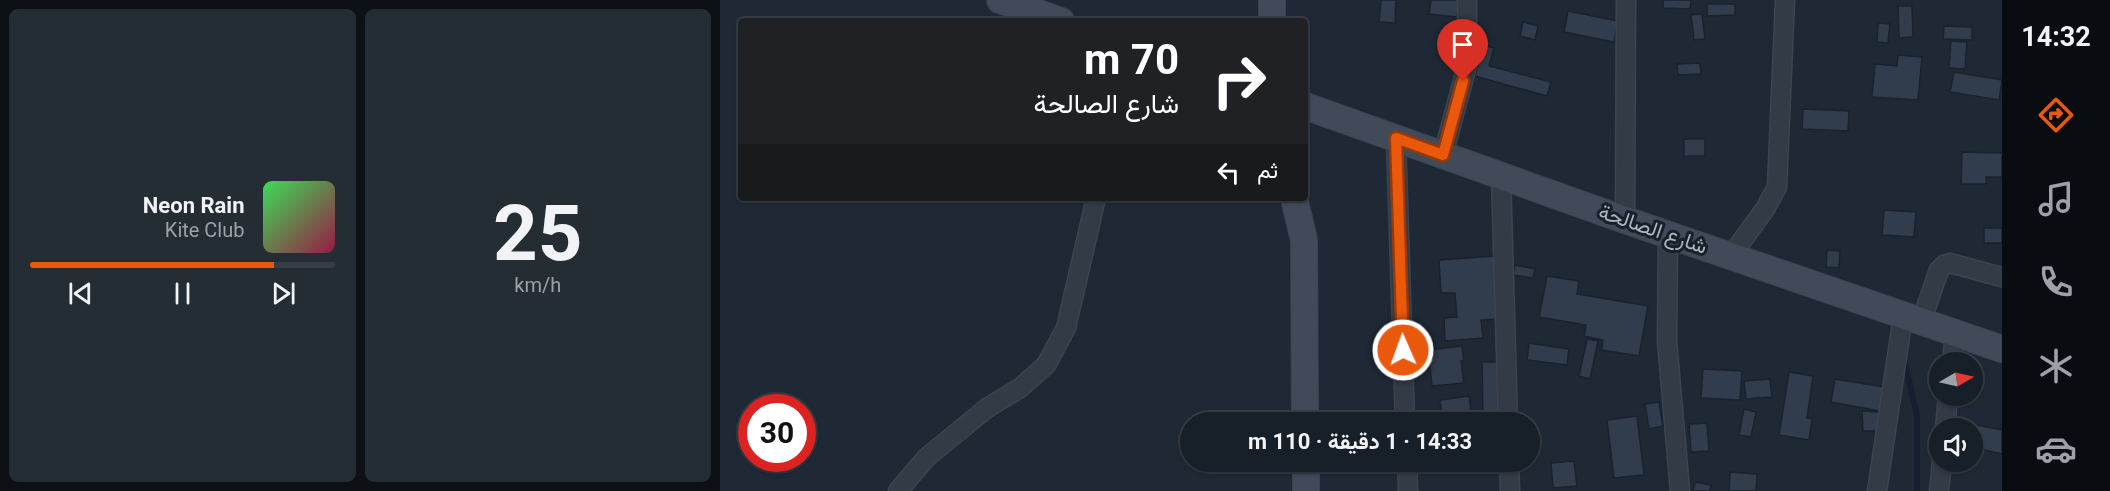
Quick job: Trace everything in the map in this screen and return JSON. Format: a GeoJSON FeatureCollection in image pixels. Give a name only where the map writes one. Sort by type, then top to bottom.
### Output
{"type":"FeatureCollection","features":[{"type":"Feature","properties":{"kind":"main road"},"geometry":{"type":"LineString","coordinates":[[1000,0],[1052,18]]}},
{"type":"Feature","properties":{"kind":"main road"},"geometry":{"type":"LineString","coordinates":[[1272,0],[1272,18]]}},
{"type":"Feature","properties":{"kind":"main road","name":"شارع الصالحة"},"geometry":{"type":"LineString","coordinates":[[1308,107],[1625,220],[2002,349]]}},
{"type":"Feature","properties":{"kind":"main road"},"geometry":{"type":"LineString","coordinates":[[1295,201],[1304,240],[1305,412]]}},
{"type":"Feature","properties":{"kind":"main road"},"geometry":{"type":"LineString","coordinates":[[1306,472],[1306,491]]}},
{"type":"Feature","properties":{"kind":"street"},"geometry":{"type":"LineString","coordinates":[[1443,155],[1467,66],[1467,0]]}},
{"type":"Feature","properties":{"kind":"street"},"geometry":{"type":"LineString","coordinates":[[1625,220],[1626,0]]}},
{"type":"Feature","properties":{"kind":"street"},"geometry":{"type":"LineString","coordinates":[[1731,256],[1765,209],[1777,187],[1785,0]]}},
{"type":"Feature","properties":{"kind":"street"},"geometry":{"type":"LineString","coordinates":[[1396,138],[1406,412]]}},
{"type":"Feature","properties":{"kind":"street"},"geometry":{"type":"LineString","coordinates":[[1501,175],[1508,412]]}},
{"type":"Feature","properties":{"kind":"street"},"geometry":{"type":"LineString","coordinates":[[898,491],[926,458],[987,408],[1020,388],[1046,365],[1066,328],[1095,201]]}},
{"type":"Feature","properties":{"kind":"street"},"geometry":{"type":"LineString","coordinates":[[1668,233],[1667,341],[1680,491]]}},
{"type":"Feature","properties":{"kind":"street"},"geometry":{"type":"LineString","coordinates":[[1878,491],[1912,319],[1939,270],[1950,263],[2002,277]]}},
{"type":"Feature","properties":{"kind":"street"},"geometry":{"type":"LineString","coordinates":[[1953,352],[1955,333]]}},
{"type":"Feature","properties":{"kind":"street"},"geometry":{"type":"LineString","coordinates":[[1407,472],[1408,491]]}},
{"type":"Feature","properties":{"kind":"street"},"geometry":{"type":"LineString","coordinates":[[1509,472],[1510,491]]}},
{"type":"Feature","properties":{"kind":"street"},"geometry":{"type":"LineString","coordinates":[[1939,491],[1940,472]]}},
{"type":"Feature","properties":{"kind":"building"},"geometry":{"type":"Polygon","coordinates":[[[1381,0],[1396,0],[1395,23],[1379,22],[1381,0]]]}},
{"type":"Feature","properties":{"kind":"building"},"geometry":{"type":"Polygon","coordinates":[[[1431,0],[1459,0],[1457,17],[1429,14],[1431,0]]]}},
{"type":"Feature","properties":{"kind":"building"},"geometry":{"type":"Polygon","coordinates":[[[1663,0],[1691,0],[1690,9],[1663,8],[1663,0]]]}},
{"type":"Feature","properties":{"kind":"building"},"geometry":{"type":"Polygon","coordinates":[[[1707,4],[1735,4],[1735,15],[1707,16],[1707,4]]]}},
{"type":"Feature","properties":{"kind":"building"},"geometry":{"type":"Polygon","coordinates":[[[1898,6],[1912,6],[1913,37],[1899,38],[1898,6]]]}},
{"type":"Feature","properties":{"kind":"building"},"geometry":{"type":"Polygon","coordinates":[[[1568,11],[1618,21],[1614,42],[1564,32],[1568,11]]]}},
{"type":"Feature","properties":{"kind":"building"},"geometry":{"type":"Polygon","coordinates":[[[1702,14],[1705,39],[1694,40],[1691,15],[1702,14]]]}},
{"type":"Feature","properties":{"kind":"building"},"geometry":{"type":"Polygon","coordinates":[[[1523,22],[1538,26],[1535,40],[1520,36],[1523,22]]]}},
{"type":"Feature","properties":{"kind":"building"},"geometry":{"type":"Polygon","coordinates":[[[1878,23],[1890,24],[1888,43],[1877,42],[1878,23]]]}},
{"type":"Feature","properties":{"kind":"building"},"geometry":{"type":"Polygon","coordinates":[[[1944,26],[1972,27],[1972,40],[1943,39],[1944,26]]]}},
{"type":"Feature","properties":{"kind":"building"},"geometry":{"type":"Polygon","coordinates":[[[1951,41],[1967,42],[1965,69],[1949,68],[1951,41]]]}},
{"type":"Feature","properties":{"kind":"building"},"geometry":{"type":"Polygon","coordinates":[[[1483,45],[1494,48],[1489,66],[1551,82],[1547,96],[1475,76],[1483,45]]]}},
{"type":"Feature","properties":{"kind":"building"},"geometry":{"type":"Polygon","coordinates":[[[1898,55],[1922,57],[1918,100],[1872,97],[1875,64],[1897,66],[1898,55]]]}},
{"type":"Feature","properties":{"kind":"building"},"geometry":{"type":"Polygon","coordinates":[[[1700,63],[1701,74],[1678,75],[1677,64],[1700,63]]]}},
{"type":"Feature","properties":{"kind":"building"},"geometry":{"type":"Polygon","coordinates":[[[1954,72],[2002,80],[1999,100],[1950,92],[1954,72]]]}},
{"type":"Feature","properties":{"kind":"building"},"geometry":{"type":"Polygon","coordinates":[[[1803,109],[1849,111],[1848,131],[1802,129],[1803,109]]]}},
{"type":"Feature","properties":{"kind":"building"},"geometry":{"type":"Polygon","coordinates":[[[1684,139],[1705,139],[1705,156],[1684,156],[1684,139]]]}},
{"type":"Feature","properties":{"kind":"building"},"geometry":{"type":"Polygon","coordinates":[[[1962,152],[2002,153],[2002,177],[1986,177],[1986,184],[1961,184],[1962,152]]]}},
{"type":"Feature","properties":{"kind":"building"},"geometry":{"type":"Polygon","coordinates":[[[1884,210],[1916,212],[1914,237],[1882,235],[1884,210]]]}},
{"type":"Feature","properties":{"kind":"building"},"geometry":{"type":"Polygon","coordinates":[[[1984,228],[2002,228],[2002,243],[1984,243],[1984,228]]]}},
{"type":"Feature","properties":{"kind":"building"},"geometry":{"type":"Polygon","coordinates":[[[1827,250],[1840,251],[1839,268],[1826,267],[1827,250]]]}},
{"type":"Feature","properties":{"kind":"building"},"geometry":{"type":"Polygon","coordinates":[[[1495,256],[1499,319],[1481,320],[1483,338],[1445,341],[1444,318],[1457,317],[1455,293],[1441,293],[1439,260],[1495,256]]]}},
{"type":"Feature","properties":{"kind":"building"},"geometry":{"type":"Polygon","coordinates":[[[1515,265],[1535,269],[1533,278],[1513,275],[1515,265]]]}},
{"type":"Feature","properties":{"kind":"building"},"geometry":{"type":"Polygon","coordinates":[[[1547,276],[1579,281],[1577,294],[1648,306],[1639,356],[1602,350],[1603,340],[1584,336],[1586,325],[1539,317],[1547,276]]]}},
{"type":"Feature","properties":{"kind":"building"},"geometry":{"type":"Polygon","coordinates":[[[1587,339],[1598,341],[1590,379],[1579,376],[1587,339]]]}},
{"type":"Feature","properties":{"kind":"building"},"geometry":{"type":"Polygon","coordinates":[[[1529,343],[1569,349],[1567,365],[1527,360],[1529,343]]]}},
{"type":"Feature","properties":{"kind":"building"},"geometry":{"type":"Polygon","coordinates":[[[1462,346],[1464,361],[1461,361],[1464,383],[1432,386],[1428,350],[1462,346]]]}},
{"type":"Feature","properties":{"kind":"building"},"geometry":{"type":"Polygon","coordinates":[[[1482,362],[1497,362],[1499,412],[1483,412],[1482,362]]]}},
{"type":"Feature","properties":{"kind":"building"},"geometry":{"type":"Polygon","coordinates":[[[1703,369],[1742,371],[1740,400],[1701,398],[1703,369]]]}},
{"type":"Feature","properties":{"kind":"building"},"geometry":{"type":"Polygon","coordinates":[[[1789,372],[1813,376],[1807,418],[1812,419],[1809,440],[1779,435],[1789,372]]]}},
{"type":"Feature","properties":{"kind":"building"},"geometry":{"type":"Polygon","coordinates":[[[1770,379],[1772,397],[1746,399],[1744,381],[1770,379]]]}},
{"type":"Feature","properties":{"kind":"building"},"geometry":{"type":"Polygon","coordinates":[[[1835,379],[1890,388],[1885,412],[1831,402],[1835,379]]]}},
{"type":"Feature","properties":{"kind":"building"},"geometry":{"type":"Polygon","coordinates":[[[1469,396],[1471,412],[1442,412],[1440,400],[1469,396]]]}},
{"type":"Feature","properties":{"kind":"building"},"geometry":{"type":"Polygon","coordinates":[[[1659,402],[1663,426],[1649,429],[1645,404],[1659,402]]]}},
{"type":"Feature","properties":{"kind":"building"},"geometry":{"type":"Polygon","coordinates":[[[1744,409],[1756,412],[1751,437],[1739,435],[1744,409]]]}},
{"type":"Feature","properties":{"kind":"building"},"geometry":{"type":"Polygon","coordinates":[[[1862,411],[1879,412],[1879,431],[1863,431],[1862,411]]]}},
{"type":"Feature","properties":{"kind":"building"},"geometry":{"type":"Polygon","coordinates":[[[1637,416],[1644,475],[1614,478],[1607,420],[1637,416]]]}},
{"type":"Feature","properties":{"kind":"building"},"geometry":{"type":"Polygon","coordinates":[[[1707,423],[1709,451],[1691,452],[1689,424],[1707,423]]]}},
{"type":"Feature","properties":{"kind":"building"},"geometry":{"type":"Polygon","coordinates":[[[1983,426],[2002,430],[2002,454],[1983,450],[1983,426]]]}},
{"type":"Feature","properties":{"kind":"building"},"geometry":{"type":"Polygon","coordinates":[[[1574,461],[1577,486],[1553,488],[1551,463],[1574,461]]]}},
{"type":"Feature","properties":{"kind":"building"},"geometry":{"type":"Polygon","coordinates":[[[1730,472],[1757,474],[1756,491],[1729,491],[1730,472]]]}},
{"type":"Feature","properties":{"kind":"building"},"geometry":{"type":"Polygon","coordinates":[[[1695,482],[1711,485],[1710,491],[1693,491],[1695,482]]]}},
{"type":"Feature","properties":{"kind":"waterway"},"geometry":{"type":"LineString","coordinates":[[1905,364],[1917,415],[1917,491]]}},
{"type":"Feature","properties":{"kind":"route"},"geometry":{"type":"LineString","coordinates":[[1403,350],[1396,138],[1443,155],[1463,81]]}}]}
